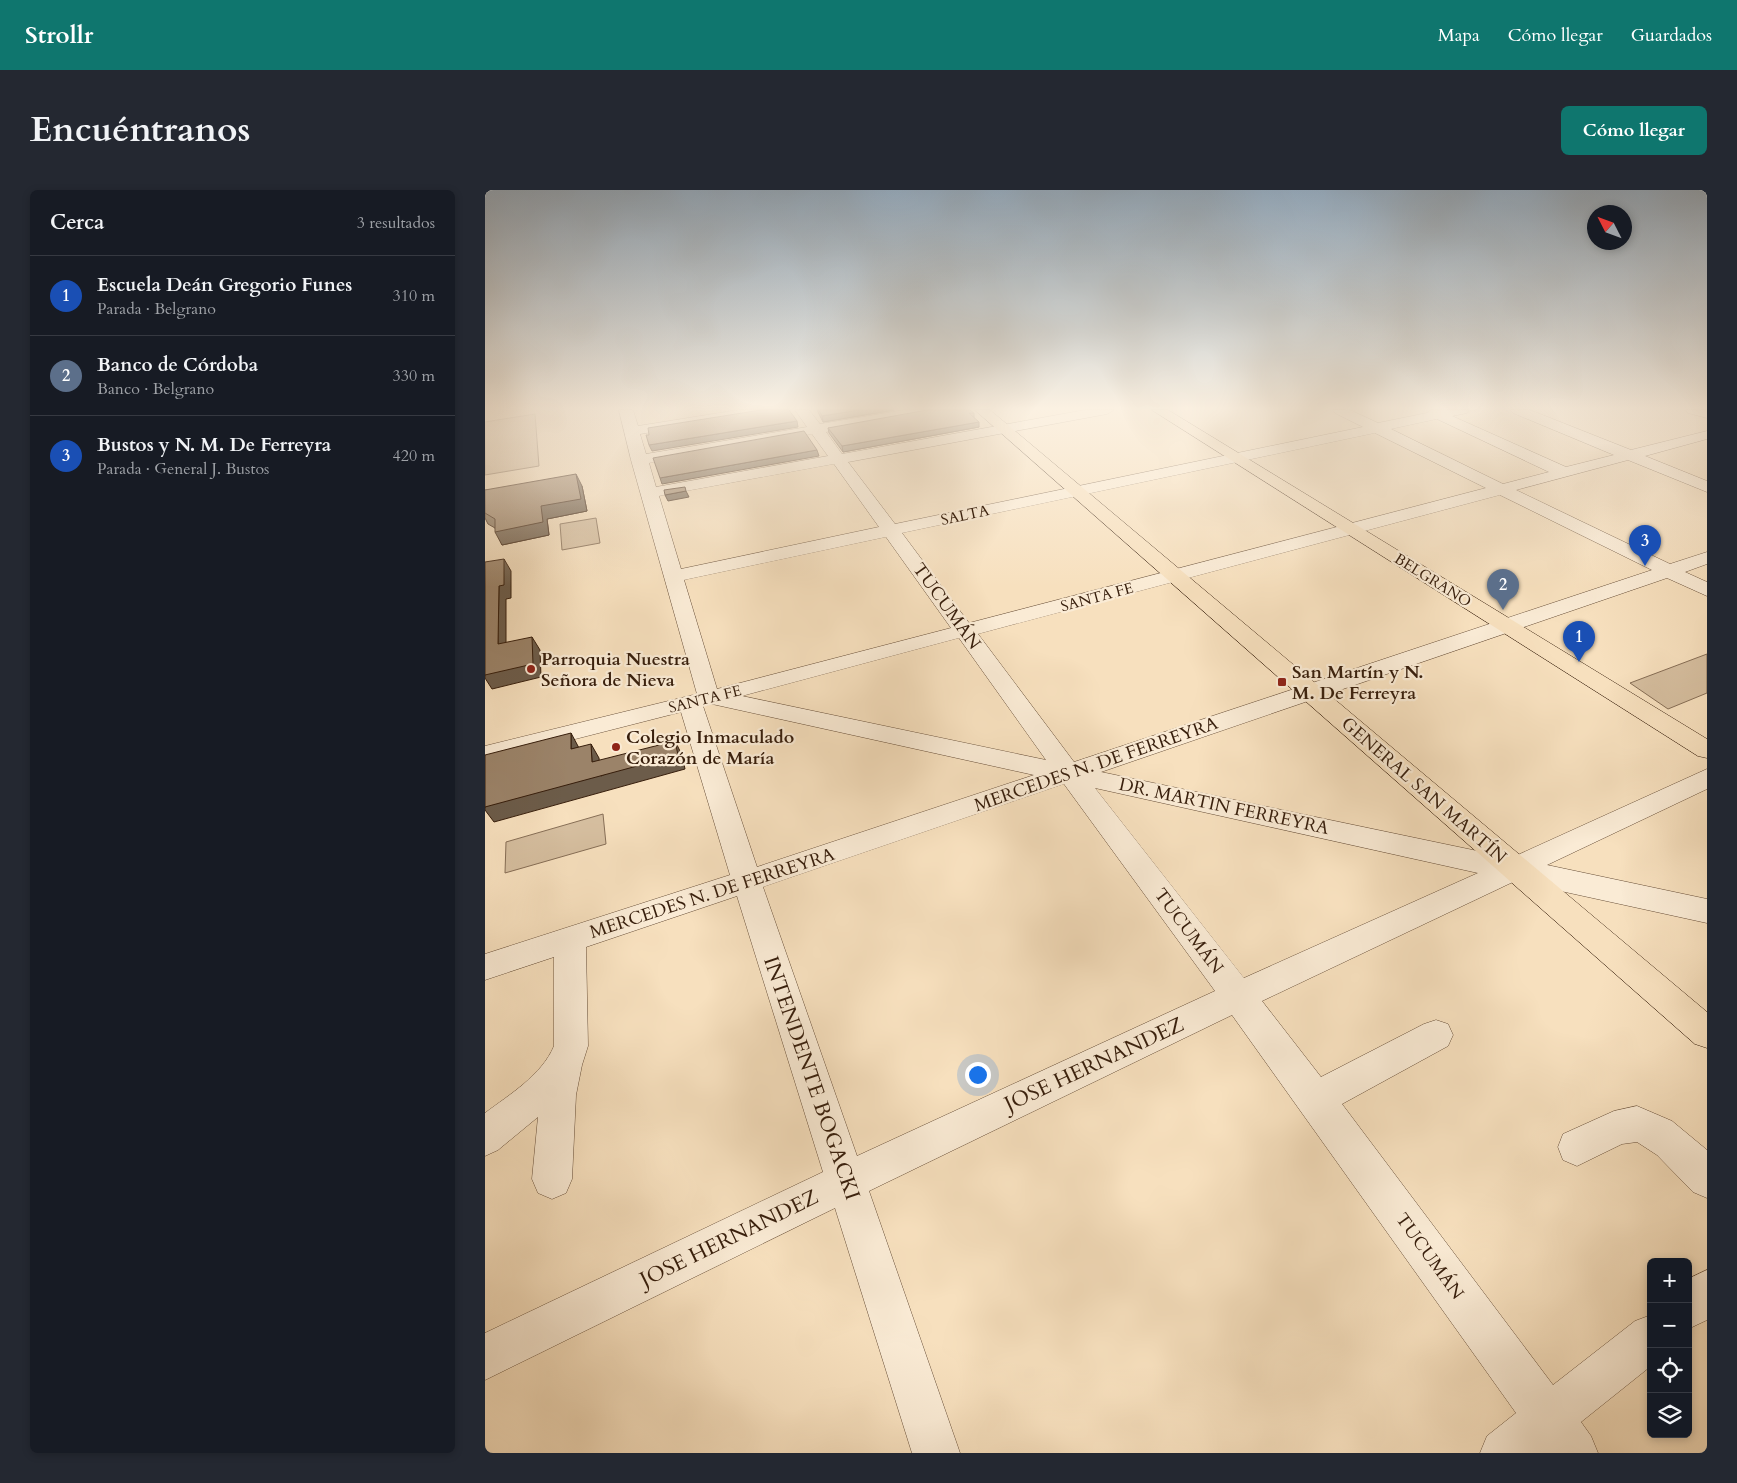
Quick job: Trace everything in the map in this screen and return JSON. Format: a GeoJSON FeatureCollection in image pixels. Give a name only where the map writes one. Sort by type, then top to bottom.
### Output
{"type":"FeatureCollection","features":[{"type":"Feature","properties":{"kind":"main road","name":"GENERAL SAN MARTÍN"},"geometry":{"type":"LineString","coordinates":[[1050,469],[1707,1033]]}},
{"type":"Feature","properties":{"kind":"main road","name":"BELGRANO"},"geometry":{"type":"LineString","coordinates":[[1254,469],[1707,750]]}},
{"type":"Feature","properties":{"kind":"street","name":"INTENDENTE BOGACKI"},"geometry":{"type":"LineString","coordinates":[[642,469],[706,690],[701,700],[745,882],[847,1180],[936,1453]]}},
{"type":"Feature","properties":{"kind":"street"},"geometry":{"type":"LineString","coordinates":[[650,493],[784,469]]}},
{"type":"Feature","properties":{"kind":"street","name":"TUCUMÁN"},"geometry":{"type":"LineString","coordinates":[[846,469],[1069,773],[1316,1099],[1561,1436]]}},
{"type":"Feature","properties":{"kind":"street","name":"SALTA"},"geometry":{"type":"LineString","coordinates":[[674,576],[1179,469]]}},
{"type":"Feature","properties":{"kind":"street"},"geometry":{"type":"LineString","coordinates":[[1461,469],[1707,590]]}},
{"type":"Feature","properties":{"kind":"street"},"geometry":{"type":"LineString","coordinates":[[1556,469],[1565,473]]}},
{"type":"Feature","properties":{"kind":"street","name":"SANTA FE"},"geometry":{"type":"LineString","coordinates":[[485,754],[701,700],[1580,469]]}},
{"type":"Feature","properties":{"kind":"street"},"geometry":{"type":"LineString","coordinates":[[1663,469],[1707,488]]}},
{"type":"Feature","properties":{"kind":"street","name":"MERCEDES N. DE FERREYRA"},"geometry":{"type":"LineString","coordinates":[[485,968],[1707,558]]}},
{"type":"Feature","properties":{"kind":"street","name":"DR. MARTIN FERREYRA"},"geometry":{"type":"LineString","coordinates":[[701,700],[1069,773],[1707,911]]}},
{"type":"Feature","properties":{"kind":"street","name":"JOSE HERNANDEZ"},"geometry":{"type":"LineString","coordinates":[[485,1357],[847,1180],[1707,778]]}},
{"type":"Feature","properties":{"kind":"street"},"geometry":{"type":"LineString","coordinates":[[552,1179],[558,1095],[564,1065],[571,1046],[570,940]]}},
{"type":"Feature","properties":{"kind":"street"},"geometry":{"type":"LineString","coordinates":[[1316,1099],[1436,1035]]}},
{"type":"Feature","properties":{"kind":"street"},"geometry":{"type":"LineString","coordinates":[[485,1137],[543,1090],[564,1065]]}},
{"type":"Feature","properties":{"kind":"street"},"geometry":{"type":"LineString","coordinates":[[1577,1147],[1628,1124],[1647,1126],[1663,1136],[1707,1178]]}},
{"type":"Feature","properties":{"kind":"street"},"geometry":{"type":"LineString","coordinates":[[1692,1304],[1707,1292]]}},
{"type":"Feature","properties":{"kind":"street"},"geometry":{"type":"LineString","coordinates":[[1504,1453],[1561,1436],[1647,1341]]}},
{"type":"Feature","properties":{"kind":"shaded area"},"geometry":{"type":"Polygon","coordinates":[[[485,469],[521,469],[485,475],[485,469]]]}},
{"type":"Feature","properties":{"kind":"shaded area"},"geometry":{"type":"Polygon","coordinates":[[[596,518],[600,543],[562,550],[560,524],[596,518]]]}},
{"type":"Feature","properties":{"kind":"shaded area"},"geometry":{"type":"Polygon","coordinates":[[[1707,654],[1707,693],[1668,709],[1630,683],[1707,654]]]}},
{"type":"Feature","properties":{"kind":"shaded area"},"geometry":{"type":"Polygon","coordinates":[[[603,814],[606,844],[505,873],[506,842],[603,814]]]}},
{"type":"Feature","properties":{"kind":"building"},"geometry":{"type":"Polygon","coordinates":[[[657,469],[711,469],[660,478],[657,469]]]}},
{"type":"Feature","properties":{"kind":"building"},"geometry":{"type":"Polygon","coordinates":[[[576,474],[581,499],[541,506],[543,522],[495,532],[495,519],[485,513],[485,490],[576,474]]]}},
{"type":"Feature","properties":{"kind":"building"},"geometry":{"type":"Polygon","coordinates":[[[685,487],[686,491],[665,495],[664,490],[685,487]]]}},
{"type":"Feature","properties":{"kind":"building"},"geometry":{"type":"Polygon","coordinates":[[[504,559],[504,585],[499,586],[498,644],[532,637],[533,664],[485,675],[485,562],[504,559]]]}},
{"type":"Feature","properties":{"kind":"building"},"geometry":{"type":"Polygon","coordinates":[[[571,733],[571,749],[591,744],[592,762],[675,741],[678,755],[485,807],[485,755],[571,733]]]}},
{"type":"Feature","properties":{"kind":"place","name":"Bustos y N. M. De Ferreyra"},"geometry":{"type":"Point","coordinates":[1645,566]}},
{"type":"Feature","properties":{"kind":"place","name":"Banco de Córdoba"},"geometry":{"type":"Point","coordinates":[1503,610]}},
{"type":"Feature","properties":{"kind":"place","name":"Escuela Deán Gregorio Funes"},"geometry":{"type":"Point","coordinates":[1579,662]}},
{"type":"Feature","properties":{"kind":"place","name":"Parroquia Nuestra Señora de Nieva"},"geometry":{"type":"Point","coordinates":[531,669]}},
{"type":"Feature","properties":{"kind":"place","name":"San Martín y N. M. De Ferreyra"},"geometry":{"type":"Point","coordinates":[1282,682]}},
{"type":"Feature","properties":{"kind":"place","name":"Colegio Inmaculado Corazón de María"},"geometry":{"type":"Point","coordinates":[616,747]}}]}
